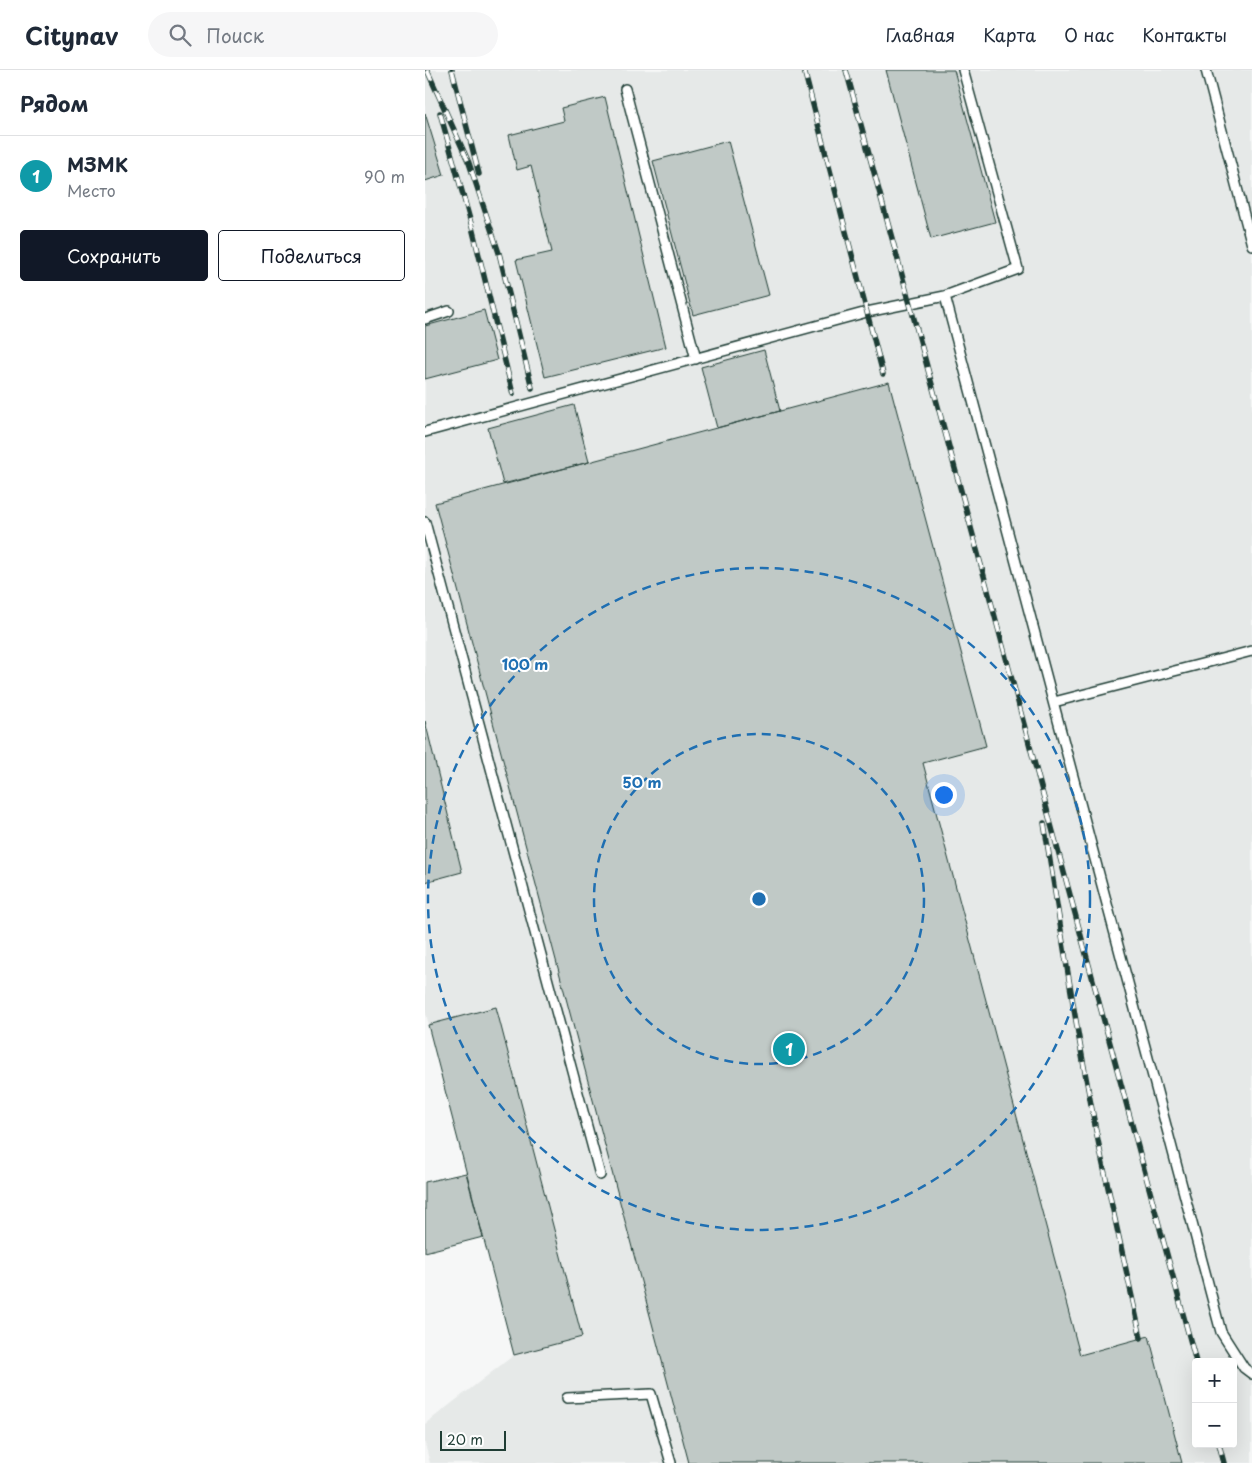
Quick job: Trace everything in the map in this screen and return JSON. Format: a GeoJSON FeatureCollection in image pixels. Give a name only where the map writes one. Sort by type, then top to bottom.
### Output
{"type":"FeatureCollection","features":[{"type":"Feature","properties":{"kind":"lane"},"geometry":{"type":"LineString","coordinates":[[425,432],[867,312],[945,296],[1018,269],[963,70]]}},
{"type":"Feature","properties":{"kind":"lane"},"geometry":{"type":"LineString","coordinates":[[1206,70],[1252,244]]}},
{"type":"Feature","properties":{"kind":"lane"},"geometry":{"type":"LineString","coordinates":[[625,88],[696,359]]}},
{"type":"Feature","properties":{"kind":"lane"},"geometry":{"type":"LineString","coordinates":[[945,296],[1221,1332],[1244,1368],[1252,1374]]}},
{"type":"Feature","properties":{"kind":"lane"},"geometry":{"type":"LineString","coordinates":[[425,319],[449,311]]}},
{"type":"Feature","properties":{"kind":"lane"},"geometry":{"type":"LineString","coordinates":[[425,522],[600,1175]]}},
{"type":"Feature","properties":{"kind":"lane"},"geometry":{"type":"LineString","coordinates":[[1053,702],[1252,652]]}},
{"type":"Feature","properties":{"kind":"lane"},"geometry":{"type":"LineString","coordinates":[[567,1398],[651,1394],[671,1463]]}},
{"type":"Feature","properties":{"kind":"shaded area"},"geometry":{"type":"Polygon","coordinates":[[[425,70],[1252,70],[1252,1463],[430,1463],[425,1444],[425,1424],[514,1355],[425,1010],[425,70]]]}},
{"type":"Feature","properties":{"kind":"building"},"geometry":{"type":"Polygon","coordinates":[[[886,70],[954,70],[995,222],[931,239],[886,70]]]}},
{"type":"Feature","properties":{"kind":"building"},"geometry":{"type":"Polygon","coordinates":[[[605,97],[666,347],[545,377],[516,260],[552,252],[531,166],[517,170],[509,135],[564,121],[561,108],[605,97]]]}},
{"type":"Feature","properties":{"kind":"building"},"geometry":{"type":"Polygon","coordinates":[[[425,113],[444,175],[425,181],[425,113]]]}},
{"type":"Feature","properties":{"kind":"building"},"geometry":{"type":"Polygon","coordinates":[[[728,141],[769,295],[693,315],[653,161],[728,141]]]}},
{"type":"Feature","properties":{"kind":"building"},"geometry":{"type":"Polygon","coordinates":[[[484,310],[497,360],[425,379],[425,326],[484,310]]]}},
{"type":"Feature","properties":{"kind":"building"},"geometry":{"type":"Polygon","coordinates":[[[764,350],[780,411],[717,428],[701,367],[764,350]]]}},
{"type":"Feature","properties":{"kind":"building"},"geometry":{"type":"Polygon","coordinates":[[[889,382],[986,746],[923,763],[1080,1355],[1149,1336],[1182,1463],[689,1463],[435,503],[889,382]]]}},
{"type":"Feature","properties":{"kind":"building"},"geometry":{"type":"Polygon","coordinates":[[[574,405],[589,462],[503,484],[488,428],[574,405]]]}},
{"type":"Feature","properties":{"kind":"building"},"geometry":{"type":"Polygon","coordinates":[[[425,721],[462,872],[425,882],[425,721]]]}},
{"type":"Feature","properties":{"kind":"building"},"geometry":{"type":"Polygon","coordinates":[[[496,1007],[582,1337],[514,1355],[428,1025],[496,1007]]]}},
{"type":"Feature","properties":{"kind":"building"},"geometry":{"type":"Polygon","coordinates":[[[466,1173],[483,1237],[425,1252],[425,1182],[466,1173]]]}},
{"type":"Feature","properties":{"kind":"railway"},"geometry":{"type":"LineString","coordinates":[[427,70],[469,163],[499,253],[532,388]]}},
{"type":"Feature","properties":{"kind":"railway"},"geometry":{"type":"LineString","coordinates":[[452,70],[479,174]]}},
{"type":"Feature","properties":{"kind":"railway"},"geometry":{"type":"LineString","coordinates":[[804,70],[883,374]]}},
{"type":"Feature","properties":{"kind":"railway"},"geometry":{"type":"LineString","coordinates":[[846,70],[1195,1358]]}},
{"type":"Feature","properties":{"kind":"railway"},"geometry":{"type":"LineString","coordinates":[[440,113],[472,227],[513,394]]}},
{"type":"Feature","properties":{"kind":"railway"},"geometry":{"type":"LineString","coordinates":[[1044,823],[1086,1076],[1102,1160],[1141,1338]]}},
{"type":"Feature","properties":{"kind":"railway"},"geometry":{"type":"LineString","coordinates":[[1220,1448],[1224,1463]]}},
{"type":"Feature","properties":{"kind":"place","name":"МЗМК"},"geometry":{"type":"Point","coordinates":[789,1049]}}]}
